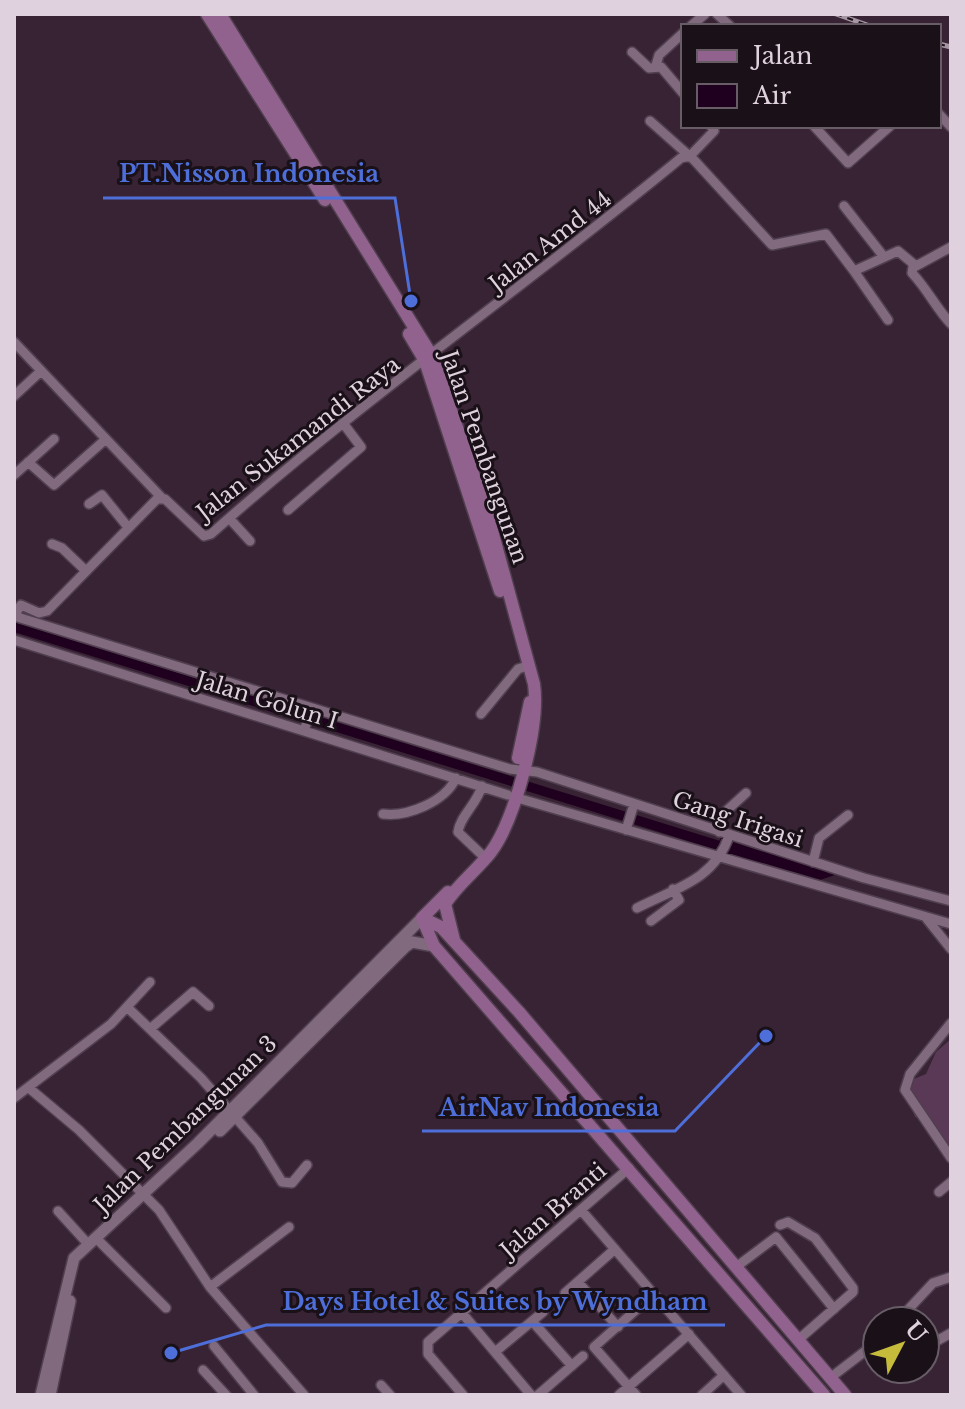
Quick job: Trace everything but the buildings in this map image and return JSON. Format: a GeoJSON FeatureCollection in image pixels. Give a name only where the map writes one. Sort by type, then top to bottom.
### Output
{"type":"FeatureCollection","features":[{"type":"Feature","properties":{"kind":"main road","name":"Jalan Pembangunan"},"geometry":{"type":"LineString","coordinates":[[207,14],[428,358],[524,667],[530,706],[519,770]]}},
{"type":"Feature","properties":{"kind":"main road","name":"Jalan Pembangunan"},"geometry":{"type":"LineString","coordinates":[[220,14],[428,358],[488,516],[534,684],[538,706],[491,852],[445,904],[454,940]]}},
{"type":"Feature","properties":{"kind":"main road","name":"Jalan Pembangunan"},"geometry":{"type":"LineString","coordinates":[[422,918],[481,854],[495,834],[512,794]]}},
{"type":"Feature","properties":{"kind":"main road"},"geometry":{"type":"LineString","coordinates":[[422,918],[441,927],[519,1012],[845,1395]]}},
{"type":"Feature","properties":{"kind":"main road"},"geometry":{"type":"LineString","coordinates":[[422,918],[434,946],[824,1395]]}},
{"type":"Feature","properties":{"kind":"main road"},"geometry":{"type":"LineString","coordinates":[[504,1024],[516,1019],[519,1012]]}},
{"type":"Feature","properties":{"kind":"main road"},"geometry":{"type":"LineString","coordinates":[[702,1252],[715,1242]]}},
{"type":"Feature","properties":{"kind":"main road"},"geometry":{"type":"LineString","coordinates":[[715,1267],[732,1262]]}},
{"type":"Feature","properties":{"kind":"street"},"geometry":{"type":"LineString","coordinates":[[656,65],[659,55],[681,35]]}},
{"type":"Feature","properties":{"kind":"street"},"geometry":{"type":"LineString","coordinates":[[632,52],[649,68],[656,65]]}},
{"type":"Feature","properties":{"kind":"street"},"geometry":{"type":"LineString","coordinates":[[656,65],[681,91]]}},
{"type":"Feature","properties":{"kind":"street"},"geometry":{"type":"LineString","coordinates":[[650,121],[690,156],[772,245],[820,232],[826,234],[888,320]]}},
{"type":"Feature","properties":{"kind":"street","name":"Jalan Amd 44"},"geometry":{"type":"LineString","coordinates":[[428,358],[681,158],[690,156],[715,128]]}},
{"type":"Feature","properties":{"kind":"street"},"geometry":{"type":"LineString","coordinates":[[816,128],[848,163],[888,128]]}},
{"type":"Feature","properties":{"kind":"street"},"geometry":{"type":"LineString","coordinates":[[844,206],[884,257]]}},
{"type":"Feature","properties":{"kind":"street"},"geometry":{"type":"LineString","coordinates":[[913,267],[951,247]]}},
{"type":"Feature","properties":{"kind":"street"},"geometry":{"type":"LineString","coordinates":[[854,271],[898,251],[913,267]]}},
{"type":"Feature","properties":{"kind":"street"},"geometry":{"type":"LineString","coordinates":[[913,267],[912,273],[932,294],[938,311],[951,324]]}},
{"type":"Feature","properties":{"kind":"street"},"geometry":{"type":"LineString","coordinates":[[14,342],[161,497]]}},
{"type":"Feature","properties":{"kind":"street","name":"Jalan Sukamandi Raya"},"geometry":{"type":"LineString","coordinates":[[39,613],[47,611],[127,526],[161,497],[204,536],[428,358]]}},
{"type":"Feature","properties":{"kind":"street"},"geometry":{"type":"LineString","coordinates":[[14,396],[41,371]]}},
{"type":"Feature","properties":{"kind":"street"},"geometry":{"type":"LineString","coordinates":[[288,510],[361,447],[343,423]]}},
{"type":"Feature","properties":{"kind":"street"},"geometry":{"type":"LineString","coordinates":[[14,475],[54,439]]}},
{"type":"Feature","properties":{"kind":"street"},"geometry":{"type":"LineString","coordinates":[[28,462],[54,485],[106,439]]}},
{"type":"Feature","properties":{"kind":"street"},"geometry":{"type":"LineString","coordinates":[[89,504],[102,495],[127,526]]}},
{"type":"Feature","properties":{"kind":"street"},"geometry":{"type":"LineString","coordinates":[[229,518],[250,541]]}},
{"type":"Feature","properties":{"kind":"street"},"geometry":{"type":"LineString","coordinates":[[52,544],[62,548],[85,570]]}},
{"type":"Feature","properties":{"kind":"street"},"geometry":{"type":"LineString","coordinates":[[14,639],[17,601],[39,613],[40,625]]}},
{"type":"Feature","properties":{"kind":"street","name":"Gang Irigasi"},"geometry":{"type":"LineString","coordinates":[[17,619],[310,710],[519,770],[725,837],[951,901]]}},
{"type":"Feature","properties":{"kind":"street","name":"Jalan Golun I"},"geometry":{"type":"LineString","coordinates":[[14,639],[482,786],[951,924]]}},
{"type":"Feature","properties":{"kind":"street"},"geometry":{"type":"LineString","coordinates":[[481,714],[518,669],[524,667]]}},
{"type":"Feature","properties":{"kind":"street"},"geometry":{"type":"LineString","coordinates":[[305,728],[310,710]]}},
{"type":"Feature","properties":{"kind":"street"},"geometry":{"type":"LineString","coordinates":[[383,814],[397,816],[415,810],[451,789],[456,778]]}},
{"type":"Feature","properties":{"kind":"street"},"geometry":{"type":"LineString","coordinates":[[481,854],[458,832],[459,825],[479,798],[482,786]]}},
{"type":"Feature","properties":{"kind":"street"},"geometry":{"type":"LineString","coordinates":[[637,908],[711,870],[722,855],[724,813],[746,793]]}},
{"type":"Feature","properties":{"kind":"street"},"geometry":{"type":"LineString","coordinates":[[627,827],[633,808]]}},
{"type":"Feature","properties":{"kind":"street"},"geometry":{"type":"LineString","coordinates":[[813,862],[819,838],[848,815]]}},
{"type":"Feature","properties":{"kind":"street"},"geometry":{"type":"LineString","coordinates":[[651,921],[679,900],[673,889]]}},
{"type":"Feature","properties":{"kind":"street","name":"Jalan Pembangunan 3"},"geometry":{"type":"LineString","coordinates":[[232,1114],[422,918]]}},
{"type":"Feature","properties":{"kind":"street"},"geometry":{"type":"LineString","coordinates":[[927,919],[951,949]]}},
{"type":"Feature","properties":{"kind":"street","name":"Jalan Pembangunan 3"},"geometry":{"type":"LineString","coordinates":[[41,1395],[74,1258],[145,1197],[405,947],[412,942],[434,946]]}},
{"type":"Feature","properties":{"kind":"street"},"geometry":{"type":"LineString","coordinates":[[14,1098],[127,1007],[150,982]]}},
{"type":"Feature","properties":{"kind":"street"},"geometry":{"type":"LineString","coordinates":[[150,1029],[193,992],[209,1006]]}},
{"type":"Feature","properties":{"kind":"street"},"geometry":{"type":"LineString","coordinates":[[127,1007],[258,1143],[282,1182],[292,1183],[307,1165]]}},
{"type":"Feature","properties":{"kind":"street"},"geometry":{"type":"LineString","coordinates":[[951,1023],[910,1074],[905,1090],[951,1158]]}},
{"type":"Feature","properties":{"kind":"street"},"geometry":{"type":"LineString","coordinates":[[29,1088],[79,1130],[165,1218],[210,1287],[304,1395]]}},
{"type":"Feature","properties":{"kind":"street","name":"Jalan Branti"},"geometry":{"type":"LineString","coordinates":[[463,1395],[428,1354],[428,1342],[629,1168]]}},
{"type":"Feature","properties":{"kind":"street"},"geometry":{"type":"LineString","coordinates":[[939,1192],[951,1182]]}},
{"type":"Feature","properties":{"kind":"street"},"geometry":{"type":"LineString","coordinates":[[581,1210],[741,1395]]}},
{"type":"Feature","properties":{"kind":"street"},"geometry":{"type":"LineString","coordinates":[[58,1211],[166,1308]]}},
{"type":"Feature","properties":{"kind":"street"},"geometry":{"type":"LineString","coordinates":[[780,1225],[788,1222],[815,1238],[853,1288],[798,1340]]}},
{"type":"Feature","properties":{"kind":"street"},"geometry":{"type":"LineString","coordinates":[[210,1287],[289,1227]]}},
{"type":"Feature","properties":{"kind":"street"},"geometry":{"type":"LineString","coordinates":[[732,1262],[776,1237],[834,1309]]}},
{"type":"Feature","properties":{"kind":"street","name":"Jalan Pembangunan 3"},"geometry":{"type":"LineString","coordinates":[[50,1395],[76,1269],[94,1242]]}},
{"type":"Feature","properties":{"kind":"street"},"geometry":{"type":"LineString","coordinates":[[565,1293],[615,1249]]}},
{"type":"Feature","properties":{"kind":"street"},"geometry":{"type":"LineString","coordinates":[[912,1305],[933,1283],[951,1277]]}},
{"type":"Feature","properties":{"kind":"street"},"geometry":{"type":"LineString","coordinates":[[578,1282],[618,1327]]}},
{"type":"Feature","properties":{"kind":"street"},"geometry":{"type":"LineString","coordinates":[[636,1395],[594,1347],[654,1294]]}},
{"type":"Feature","properties":{"kind":"street"},"geometry":{"type":"LineString","coordinates":[[495,1352],[543,1312]]}},
{"type":"Feature","properties":{"kind":"street"},"geometry":{"type":"LineString","coordinates":[[462,1313],[531,1395]]}},
{"type":"Feature","properties":{"kind":"street"},"geometry":{"type":"LineString","coordinates":[[532,1321],[572,1366]]}},
{"type":"Feature","properties":{"kind":"street"},"geometry":{"type":"LineString","coordinates":[[619,1395],[689,1334]]}},
{"type":"Feature","properties":{"kind":"street"},"geometry":{"type":"LineString","coordinates":[[214,1346],[254,1395]]}},
{"type":"Feature","properties":{"kind":"street"},"geometry":{"type":"LineString","coordinates":[[830,1378],[861,1354]]}},
{"type":"Feature","properties":{"kind":"street"},"geometry":{"type":"LineString","coordinates":[[538,1395],[583,1356]]}},
{"type":"Feature","properties":{"kind":"street"},"geometry":{"type":"LineString","coordinates":[[203,1370],[226,1395]]}},
{"type":"Feature","properties":{"kind":"street"},"geometry":{"type":"LineString","coordinates":[[702,1395],[724,1375]]}},
{"type":"Feature","properties":{"kind":"street"},"geometry":{"type":"LineString","coordinates":[[381,1385],[390,1395]]}},
{"type":"Feature","properties":{"kind":"shaded area"},"geometry":{"type":"Polygon","coordinates":[[[951,1039],[951,1156],[925,1119],[915,1117],[902,1084],[926,1074],[936,1052],[951,1039]]]}},
{"type":"Feature","properties":{"kind":"water"},"geometry":{"type":"Polygon","coordinates":[[[14,622],[835,875],[817,881],[14,632],[14,622]]]}},
{"type":"Feature","properties":{"kind":"waterway"},"geometry":{"type":"LineString","coordinates":[[726,843],[822,868]]}},
{"type":"Feature","properties":{"kind":"railway"},"geometry":{"type":"LineString","coordinates":[[836,14],[864,24]]}},
{"type":"Feature","properties":{"kind":"railway"},"geometry":{"type":"LineString","coordinates":[[941,44],[951,47]]}},
{"type":"Feature","properties":{"kind":"place","name":"PT.Nisson Indonesia"},"geometry":{"type":"Point","coordinates":[411,301]}},
{"type":"Feature","properties":{"kind":"place","name":"AirNav Indonesia"},"geometry":{"type":"Point","coordinates":[766,1036]}},
{"type":"Feature","properties":{"kind":"place","name":"Days Hotel & Suites by Wyndham"},"geometry":{"type":"Point","coordinates":[171,1353]}}]}
